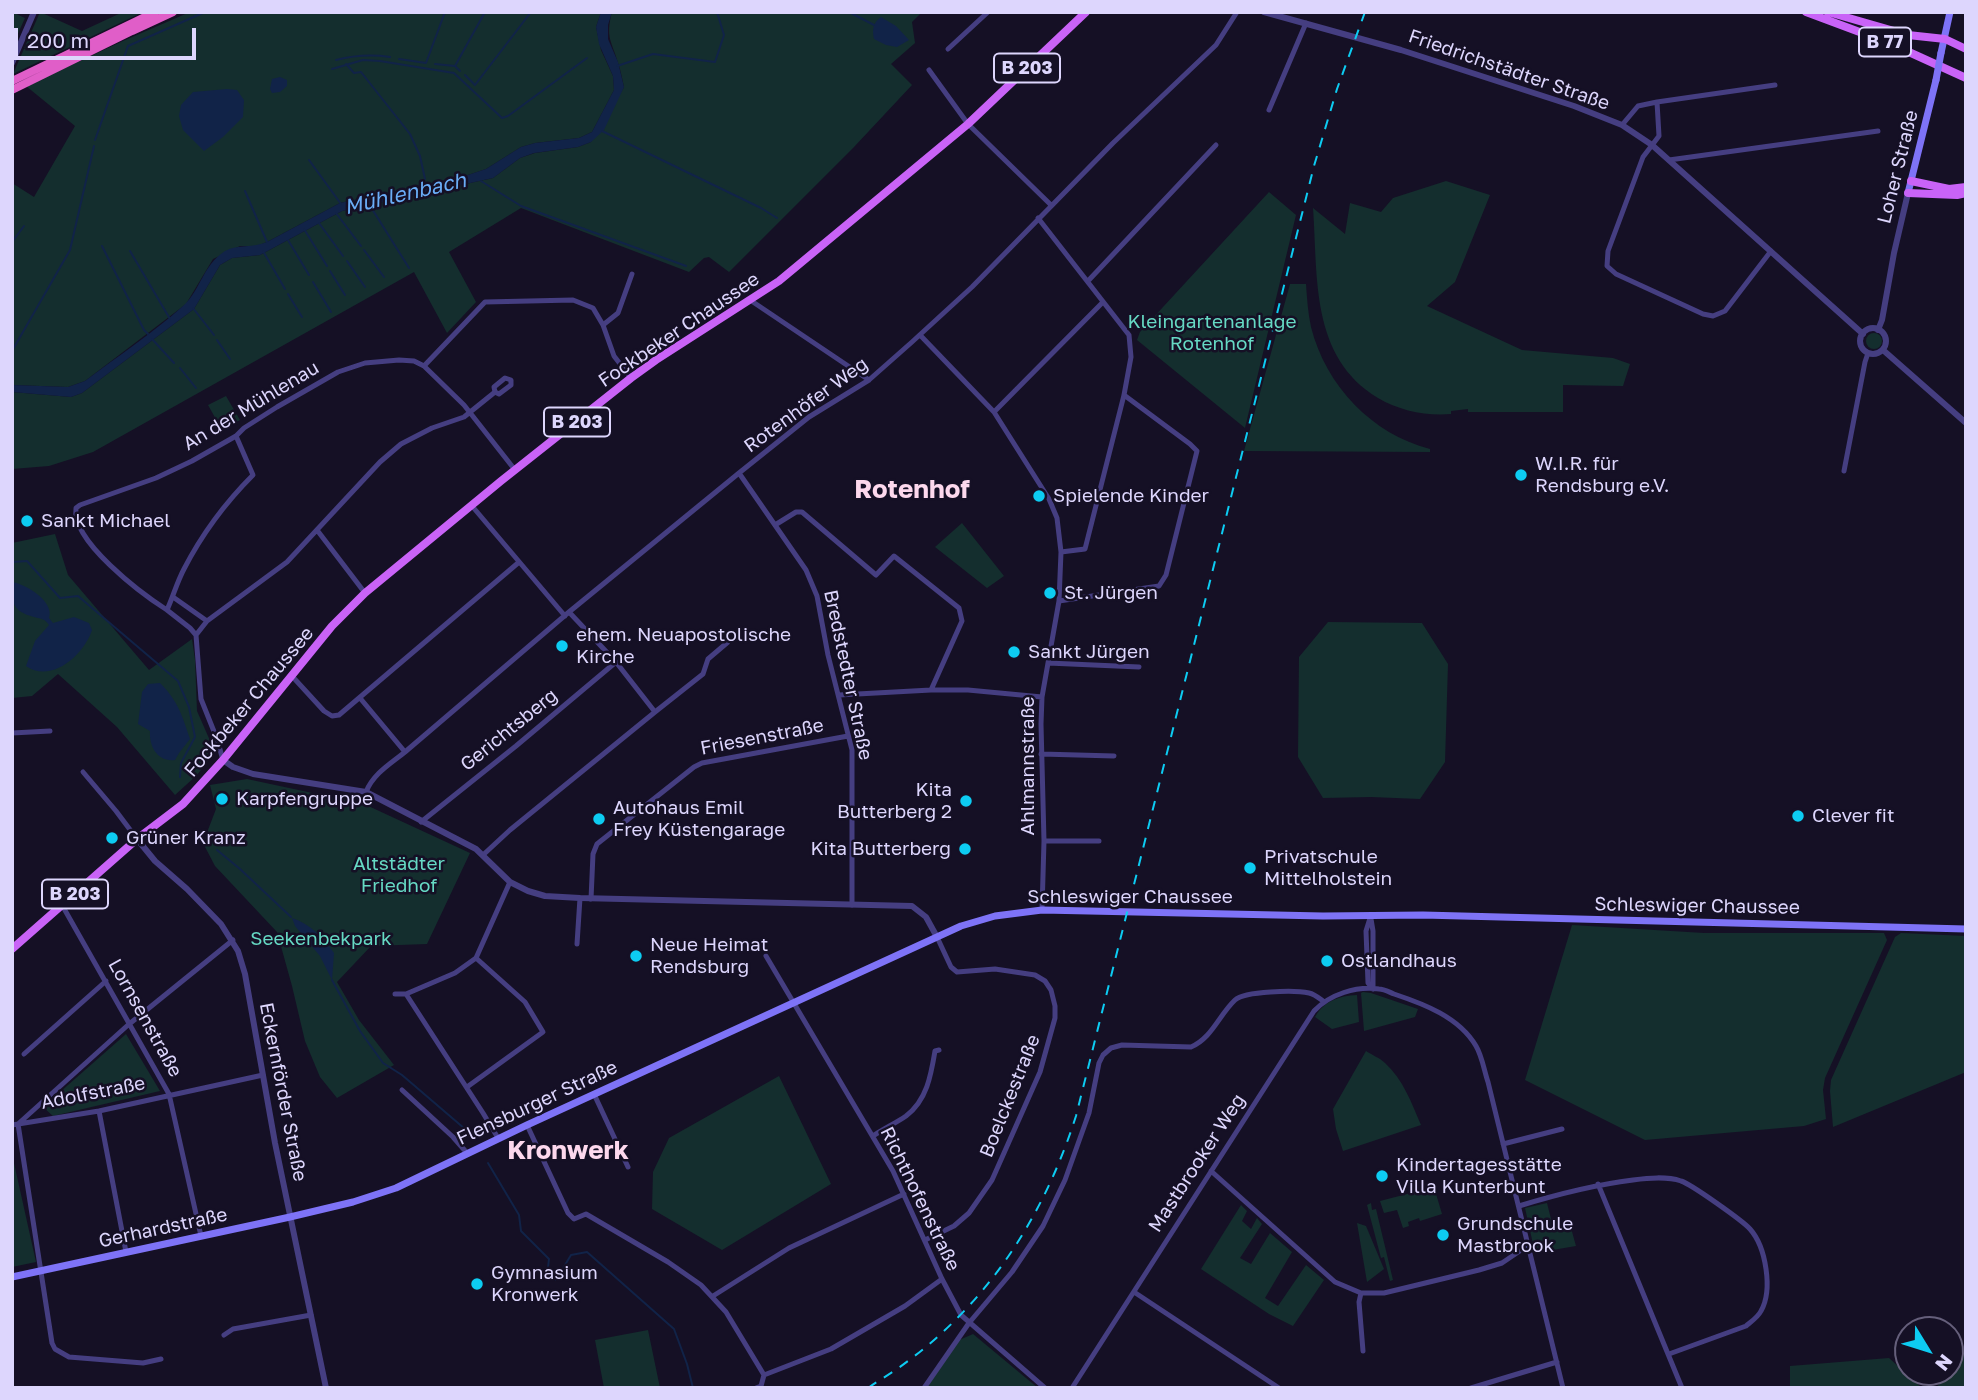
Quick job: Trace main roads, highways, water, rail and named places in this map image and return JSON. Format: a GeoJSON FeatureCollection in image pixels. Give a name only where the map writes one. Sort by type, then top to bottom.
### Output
{"type":"FeatureCollection","features":[{"type":"Feature","properties":{"kind":"highway"},"geometry":{"type":"LineString","coordinates":[[12,81],[155,12]]}},
{"type":"Feature","properties":{"kind":"highway"},"geometry":{"type":"LineString","coordinates":[[12,90],[173,12]]}},
{"type":"Feature","properties":{"kind":"main road","name":"Fockbeker Chaussee"},"geometry":{"type":"LineString","coordinates":[[12,949],[137,839],[183,804],[223,760],[332,626],[365,593],[631,378],[779,281],[968,124],[1086,12]]}},
{"type":"Feature","properties":{"kind":"main road","name":"B 77"},"geometry":{"type":"LineString","coordinates":[[1806,12],[1889,43],[1965,78]]}},
{"type":"Feature","properties":{"kind":"main road"},"geometry":{"type":"LineString","coordinates":[[1828,12],[1908,35],[1945,39],[1966,49]]}},
{"type":"Feature","properties":{"kind":"main road","name":"Loher Straße"},"geometry":{"type":"LineString","coordinates":[[1908,193],[1950,14]]}},
{"type":"Feature","properties":{"kind":"main road"},"geometry":{"type":"LineString","coordinates":[[1911,181],[1949,189],[1966,187]]}},
{"type":"Feature","properties":{"kind":"main road"},"geometry":{"type":"LineString","coordinates":[[1908,193],[1966,193]]}},
{"type":"Feature","properties":{"kind":"main road","name":"Schleswiger Chaussee"},"geometry":{"type":"LineString","coordinates":[[937,937],[973,921],[1042,910],[1423,915],[1966,929]]}},
{"type":"Feature","properties":{"kind":"main road","name":"Flensburger Straße"},"geometry":{"type":"LineString","coordinates":[[290,1217],[353,1202],[396,1188],[498,1138],[937,937]]}},
{"type":"Feature","properties":{"kind":"main road","name":"Gerhardstraße"},"geometry":{"type":"LineString","coordinates":[[12,1277],[290,1217]]}},
{"type":"Feature","properties":{"kind":"water","name":"Mühlenbach"},"geometry":{"type":"Polygon","coordinates":[[[601,12],[612,12],[608,39],[618,62],[624,87],[604,130],[591,142],[520,158],[493,178],[342,211],[260,255],[232,258],[220,265],[194,309],[82,393],[71,397],[12,392],[12,385],[68,387],[85,381],[183,306],[211,264],[225,251],[267,242],[340,203],[462,177],[486,169],[521,147],[579,138],[592,132],[614,90],[613,76],[599,44],[596,27],[601,12]]]}},
{"type":"Feature","properties":{"kind":"water"},"geometry":{"type":"Polygon","coordinates":[[[881,17],[896,26],[909,40],[897,47],[874,39],[874,26],[881,17]]]}},
{"type":"Feature","properties":{"kind":"water"},"geometry":{"type":"Polygon","coordinates":[[[280,77],[287,80],[287,86],[280,92],[272,93],[272,79],[280,77]]]}},
{"type":"Feature","properties":{"kind":"water"},"geometry":{"type":"Polygon","coordinates":[[[237,90],[244,100],[243,117],[204,151],[183,130],[179,116],[181,105],[193,92],[237,90]]]}},
{"type":"Feature","properties":{"kind":"water"},"geometry":{"type":"Polygon","coordinates":[[[12,582],[25,586],[44,600],[53,623],[74,617],[89,623],[92,630],[88,639],[82,649],[65,664],[46,671],[36,671],[26,666],[35,641],[49,625],[17,609],[13,601],[12,582]]]}},
{"type":"Feature","properties":{"kind":"water"},"geometry":{"type":"Polygon","coordinates":[[[160,683],[179,709],[190,739],[175,760],[159,756],[151,742],[150,731],[138,724],[142,692],[148,684],[160,683]]]}},
{"type":"Feature","properties":{"kind":"water"},"geometry":{"type":"Polygon","coordinates":[[[292,918],[316,932],[334,953],[332,980],[320,956],[295,926],[292,918]]]}},
{"type":"Feature","properties":{"kind":"waterway"},"geometry":{"type":"LineString","coordinates":[[95,140],[128,46],[205,12]]}},
{"type":"Feature","properties":{"kind":"waterway"},"geometry":{"type":"LineString","coordinates":[[399,59],[426,63],[445,12]]}},
{"type":"Feature","properties":{"kind":"waterway"},"geometry":{"type":"LineString","coordinates":[[455,66],[485,12]]}},
{"type":"Feature","properties":{"kind":"waterway"},"geometry":{"type":"LineString","coordinates":[[465,75],[475,85],[531,12]]}},
{"type":"Feature","properties":{"kind":"waterway"},"geometry":{"type":"LineString","coordinates":[[617,66],[653,54],[715,62],[724,35],[717,12]]}},
{"type":"Feature","properties":{"kind":"waterway"},"geometry":{"type":"LineString","coordinates":[[849,12],[874,25]]}},
{"type":"Feature","properties":{"kind":"waterway"},"geometry":{"type":"LineString","coordinates":[[336,60],[363,55],[390,57]]}},
{"type":"Feature","properties":{"kind":"waterway"},"geometry":{"type":"LineString","coordinates":[[332,69],[363,60],[454,73],[502,118],[587,58]]}},
{"type":"Feature","properties":{"kind":"waterway","name":"Mühlenbach"},"geometry":{"type":"LineString","coordinates":[[346,64],[354,73],[361,72],[410,134],[420,156],[425,179]]}},
{"type":"Feature","properties":{"kind":"waterway"},"geometry":{"type":"LineString","coordinates":[[435,64],[455,66],[460,71]]}},
{"type":"Feature","properties":{"kind":"waterway"},"geometry":{"type":"LineString","coordinates":[[602,131],[777,218]]}},
{"type":"Feature","properties":{"kind":"waterway"},"geometry":{"type":"LineString","coordinates":[[12,351],[70,250],[94,146]]}},
{"type":"Feature","properties":{"kind":"waterway","name":"Mühlenbach"},"geometry":{"type":"LineString","coordinates":[[309,160],[341,204]]}},
{"type":"Feature","properties":{"kind":"waterway"},"geometry":{"type":"LineString","coordinates":[[481,181],[521,206],[686,266]]}},
{"type":"Feature","properties":{"kind":"waterway"},"geometry":{"type":"LineString","coordinates":[[245,191],[267,242]]}},
{"type":"Feature","properties":{"kind":"waterway","name":"Mühlenbach"},"geometry":{"type":"LineString","coordinates":[[369,204],[409,268]]}},
{"type":"Feature","properties":{"kind":"waterway","name":"Mühlenbach"},"geometry":{"type":"LineString","coordinates":[[336,213],[361,246]]}},
{"type":"Feature","properties":{"kind":"waterway"},"geometry":{"type":"LineString","coordinates":[[319,223],[343,256]]}},
{"type":"Feature","properties":{"kind":"waterway"},"geometry":{"type":"LineString","coordinates":[[12,242],[24,226]]}},
{"type":"Feature","properties":{"kind":"waterway"},"geometry":{"type":"LineString","coordinates":[[304,229],[327,266]]}},
{"type":"Feature","properties":{"kind":"waterway"},"geometry":{"type":"LineString","coordinates":[[288,240],[309,275]]}},
{"type":"Feature","properties":{"kind":"waterway"},"geometry":{"type":"LineString","coordinates":[[102,246],[148,334]]}},
{"type":"Feature","properties":{"kind":"waterway"},"geometry":{"type":"LineString","coordinates":[[364,250],[384,277]]}},
{"type":"Feature","properties":{"kind":"waterway"},"geometry":{"type":"LineString","coordinates":[[130,251],[170,319]]}},
{"type":"Feature","properties":{"kind":"waterway"},"geometry":{"type":"LineString","coordinates":[[263,251],[285,289]]}},
{"type":"Feature","properties":{"kind":"waterway"},"geometry":{"type":"LineString","coordinates":[[347,261],[365,287]]}},
{"type":"Feature","properties":{"kind":"waterway"},"geometry":{"type":"LineString","coordinates":[[330,271],[345,295]]}},
{"type":"Feature","properties":{"kind":"waterway"},"geometry":{"type":"LineString","coordinates":[[313,282],[331,312]]}},
{"type":"Feature","properties":{"kind":"waterway"},"geometry":{"type":"LineString","coordinates":[[288,294],[302,317]]}},
{"type":"Feature","properties":{"kind":"waterway"},"geometry":{"type":"LineString","coordinates":[[193,308],[214,335]]}},
{"type":"Feature","properties":{"kind":"waterway"},"geometry":{"type":"LineString","coordinates":[[152,339],[174,363]]}},
{"type":"Feature","properties":{"kind":"waterway"},"geometry":{"type":"LineString","coordinates":[[217,340],[230,359]]}},
{"type":"Feature","properties":{"kind":"waterway"},"geometry":{"type":"LineString","coordinates":[[180,368],[196,388]]}},
{"type":"Feature","properties":{"kind":"waterway"},"geometry":{"type":"LineString","coordinates":[[12,562],[27,561],[60,598],[78,596],[178,681],[189,707],[195,737],[181,763],[180,777]]}},
{"type":"Feature","properties":{"kind":"waterway"},"geometry":{"type":"LineString","coordinates":[[217,850],[291,917]]}},
{"type":"Feature","properties":{"kind":"waterway"},"geometry":{"type":"LineString","coordinates":[[332,980],[360,1031],[383,1063],[402,1075],[472,1135]]}},
{"type":"Feature","properties":{"kind":"waterway"},"geometry":{"type":"LineString","coordinates":[[488,1163],[519,1215],[521,1231],[549,1259],[547,1276],[550,1280],[556,1280],[571,1255],[587,1252],[674,1329],[693,1388]]}},
{"type":"Feature","properties":{"kind":"railway"},"geometry":{"type":"LineString","coordinates":[[868,1388],[938,1337],[989,1282],[1012,1252],[1031,1220],[1063,1152],[1076,1116],[1314,166],[1337,89],[1365,12]]}},
{"type":"Feature","properties":{"kind":"place","name":"W.I.R. für Rendsburg e.V."},"geometry":{"type":"Point","coordinates":[1521,475]}},
{"type":"Feature","properties":{"kind":"place","name":"Spielende Kinder"},"geometry":{"type":"Point","coordinates":[1039,496]}},
{"type":"Feature","properties":{"kind":"place","name":"Sankt Michael"},"geometry":{"type":"Point","coordinates":[27,521]}},
{"type":"Feature","properties":{"kind":"place","name":"St. Jürgen"},"geometry":{"type":"Point","coordinates":[1050,593]}},
{"type":"Feature","properties":{"kind":"place","name":"ehem. Neuapostolische Kirche"},"geometry":{"type":"Point","coordinates":[562,646]}},
{"type":"Feature","properties":{"kind":"place","name":"Sankt Jürgen"},"geometry":{"type":"Point","coordinates":[1014,652]}},
{"type":"Feature","properties":{"kind":"place","name":"Karpfengruppe"},"geometry":{"type":"Point","coordinates":[222,799]}},
{"type":"Feature","properties":{"kind":"place","name":"Kita Butterberg 2"},"geometry":{"type":"Point","coordinates":[966,801]}},
{"type":"Feature","properties":{"kind":"place","name":"Clever fit"},"geometry":{"type":"Point","coordinates":[1798,816]}},
{"type":"Feature","properties":{"kind":"place","name":"Autohaus Emil Frey Küstengarage"},"geometry":{"type":"Point","coordinates":[599,819]}},
{"type":"Feature","properties":{"kind":"place","name":"Grüner Kranz"},"geometry":{"type":"Point","coordinates":[112,838]}},
{"type":"Feature","properties":{"kind":"place","name":"Kita Butterberg"},"geometry":{"type":"Point","coordinates":[965,849]}},
{"type":"Feature","properties":{"kind":"place","name":"Privatschule Mittelholstein"},"geometry":{"type":"Point","coordinates":[1250,868]}},
{"type":"Feature","properties":{"kind":"place","name":"Neue Heimat Rendsburg"},"geometry":{"type":"Point","coordinates":[636,956]}},
{"type":"Feature","properties":{"kind":"place","name":"Ostlandhaus"},"geometry":{"type":"Point","coordinates":[1327,961]}},
{"type":"Feature","properties":{"kind":"place","name":"Kindertagesstätte Villa Kunterbunt"},"geometry":{"type":"Point","coordinates":[1382,1176]}},
{"type":"Feature","properties":{"kind":"place","name":"Grundschule Mastbrook"},"geometry":{"type":"Point","coordinates":[1443,1235]}},
{"type":"Feature","properties":{"kind":"place","name":"Gymnasium Kronwerk"},"geometry":{"type":"Point","coordinates":[477,1284]}},
{"type":"Feature","properties":{"kind":"district","name":"Rotenhof"},"geometry":{"type":"Point","coordinates":[912,490]}},
{"type":"Feature","properties":{"kind":"district","name":"Kronwerk"},"geometry":{"type":"Point","coordinates":[568,1151]}},
{"type":"Feature","properties":{"kind":"park label","name":"Kleingartenanlage Rotenhof"},"geometry":{"type":"Point","coordinates":[1212,333]}},
{"type":"Feature","properties":{"kind":"park label","name":"Altstädter Friedhof"},"geometry":{"type":"Point","coordinates":[399,875]}},
{"type":"Feature","properties":{"kind":"park label","name":"Seekenbekpark"},"geometry":{"type":"Point","coordinates":[321,939]}}]}
